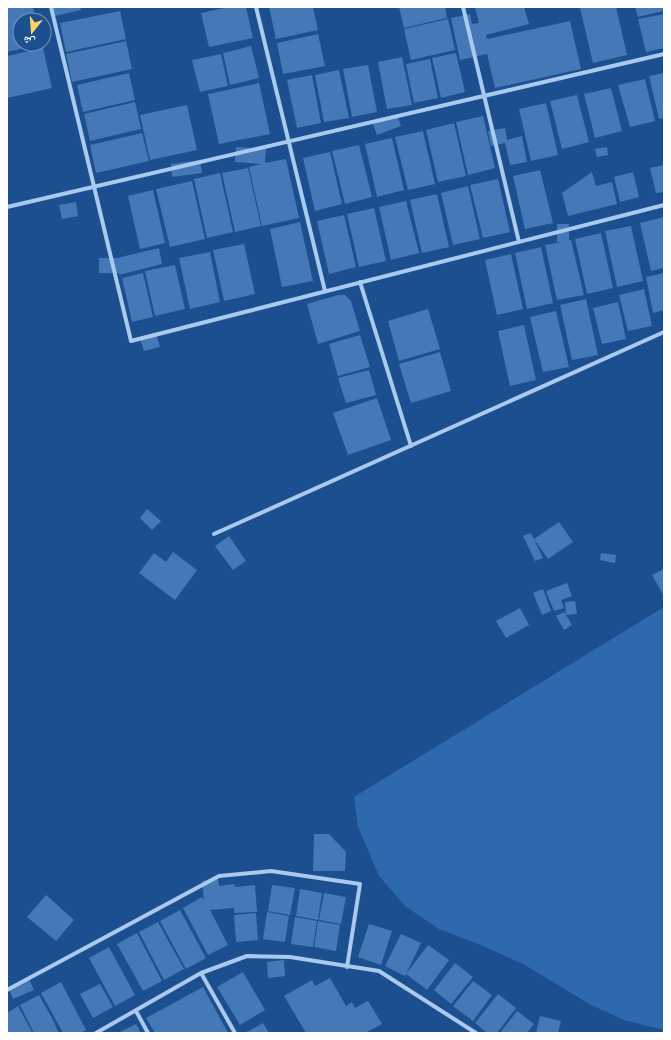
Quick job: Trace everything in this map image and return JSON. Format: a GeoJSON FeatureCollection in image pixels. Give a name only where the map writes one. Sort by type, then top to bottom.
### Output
{"type":"FeatureCollection","features":[{"type":"Feature","properties":{"kind":"street"},"geometry":{"type":"LineString","coordinates":[[51,7],[131,341],[664,204]]}},
{"type":"Feature","properties":{"kind":"street"},"geometry":{"type":"LineString","coordinates":[[256,7],[325,291]]}},
{"type":"Feature","properties":{"kind":"street"},"geometry":{"type":"LineString","coordinates":[[463,7],[519,242]]}},
{"type":"Feature","properties":{"kind":"street"},"geometry":{"type":"LineString","coordinates":[[7,207],[664,54]]}},
{"type":"Feature","properties":{"kind":"street"},"geometry":{"type":"LineString","coordinates":[[360,282],[411,446]]}},
{"type":"Feature","properties":{"kind":"street"},"geometry":{"type":"LineString","coordinates":[[214,534],[664,332]]}},
{"type":"Feature","properties":{"kind":"street"},"geometry":{"type":"LineString","coordinates":[[7,990],[219,876],[271,872],[360,884],[347,967]]}},
{"type":"Feature","properties":{"kind":"street"},"geometry":{"type":"LineString","coordinates":[[96,1033],[201,973],[247,956],[290,957],[379,972],[476,1033]]}},
{"type":"Feature","properties":{"kind":"street"},"geometry":{"type":"LineString","coordinates":[[201,973],[235,1033]]}},
{"type":"Feature","properties":{"kind":"street"},"geometry":{"type":"LineString","coordinates":[[136,1011],[148,1033]]}},
{"type":"Feature","properties":{"kind":"shaded area"},"geometry":{"type":"Polygon","coordinates":[[[664,607],[664,1030],[624,1020],[591,1005],[525,965],[483,946],[439,929],[405,906],[379,876],[358,827],[354,797],[664,607]]]}},
{"type":"Feature","properties":{"kind":"building"},"geometry":{"type":"Polygon","coordinates":[[[7,7],[33,7],[34,12],[12,12],[12,51],[7,52],[7,7]]]}},
{"type":"Feature","properties":{"kind":"building"},"geometry":{"type":"Polygon","coordinates":[[[53,7],[80,7],[81,10],[55,16],[53,7]]]}},
{"type":"Feature","properties":{"kind":"building"},"geometry":{"type":"Polygon","coordinates":[[[229,7],[246,7],[253,38],[209,47],[201,13],[229,7]]]}},
{"type":"Feature","properties":{"kind":"building"},"geometry":{"type":"Polygon","coordinates":[[[269,7],[313,7],[318,30],[276,39],[269,7]]]}},
{"type":"Feature","properties":{"kind":"building"},"geometry":{"type":"Polygon","coordinates":[[[399,7],[445,7],[447,18],[404,28],[399,7]]]}},
{"type":"Feature","properties":{"kind":"building"},"geometry":{"type":"Polygon","coordinates":[[[475,7],[524,7],[529,24],[486,35],[487,39],[570,21],[581,69],[495,88],[487,54],[460,60],[451,18],[470,14],[472,24],[479,23],[475,7]]]}},
{"type":"Feature","properties":{"kind":"building"},"geometry":{"type":"Polygon","coordinates":[[[616,7],[627,55],[593,63],[580,8],[616,7]]]}},
{"type":"Feature","properties":{"kind":"building"},"geometry":{"type":"Polygon","coordinates":[[[635,7],[664,7],[664,11],[638,17],[635,7]]]}},
{"type":"Feature","properties":{"kind":"building"},"geometry":{"type":"Polygon","coordinates":[[[120,11],[126,39],[66,52],[60,23],[120,11]]]}},
{"type":"Feature","properties":{"kind":"building"},"geometry":{"type":"Polygon","coordinates":[[[664,14],[664,48],[646,52],[638,19],[664,14]]]}},
{"type":"Feature","properties":{"kind":"building"},"geometry":{"type":"Polygon","coordinates":[[[448,19],[455,50],[411,60],[404,29],[448,19]]]}},
{"type":"Feature","properties":{"kind":"building"},"geometry":{"type":"Polygon","coordinates":[[[318,34],[325,66],[283,74],[277,43],[318,34]]]}},
{"type":"Feature","properties":{"kind":"building"},"geometry":{"type":"Polygon","coordinates":[[[126,41],[132,69],[72,82],[66,54],[126,41]]]}},
{"type":"Feature","properties":{"kind":"building"},"geometry":{"type":"Polygon","coordinates":[[[251,46],[259,78],[230,85],[223,53],[251,46]]]}},
{"type":"Feature","properties":{"kind":"building"},"geometry":{"type":"Polygon","coordinates":[[[25,52],[44,52],[52,88],[7,98],[7,56],[25,52]]]}},
{"type":"Feature","properties":{"kind":"building"},"geometry":{"type":"Polygon","coordinates":[[[456,53],[465,92],[441,98],[432,58],[456,53]]]}},
{"type":"Feature","properties":{"kind":"building"},"geometry":{"type":"Polygon","coordinates":[[[221,54],[228,86],[200,92],[192,60],[221,54]]]}},
{"type":"Feature","properties":{"kind":"building"},"geometry":{"type":"Polygon","coordinates":[[[402,57],[412,105],[387,109],[378,62],[402,57]]]}},
{"type":"Feature","properties":{"kind":"building"},"geometry":{"type":"Polygon","coordinates":[[[430,59],[438,98],[414,103],[406,64],[430,59]]]}},
{"type":"Feature","properties":{"kind":"building"},"geometry":{"type":"Polygon","coordinates":[[[368,65],[377,112],[352,117],[343,69],[368,65]]]}},
{"type":"Feature","properties":{"kind":"building"},"geometry":{"type":"Polygon","coordinates":[[[339,70],[349,118],[324,122],[315,75],[339,70]]]}},
{"type":"Feature","properties":{"kind":"building"},"geometry":{"type":"Polygon","coordinates":[[[129,73],[135,100],[83,112],[77,85],[129,73]]]}},
{"type":"Feature","properties":{"kind":"building"},"geometry":{"type":"Polygon","coordinates":[[[664,73],[664,118],[659,119],[649,76],[664,73]]]}},
{"type":"Feature","properties":{"kind":"building"},"geometry":{"type":"Polygon","coordinates":[[[312,75],[321,123],[297,128],[287,80],[312,75]]]}},
{"type":"Feature","properties":{"kind":"building"},"geometry":{"type":"Polygon","coordinates":[[[645,79],[655,121],[630,127],[618,85],[645,79]]]}},
{"type":"Feature","properties":{"kind":"building"},"geometry":{"type":"Polygon","coordinates":[[[259,83],[270,134],[219,144],[208,94],[259,83]]]}},
{"type":"Feature","properties":{"kind":"building"},"geometry":{"type":"Polygon","coordinates":[[[611,88],[622,131],[595,138],[584,94],[611,88]]]}},
{"type":"Feature","properties":{"kind":"building"},"geometry":{"type":"Polygon","coordinates":[[[577,95],[589,142],[562,149],[550,101],[577,95]]]}},
{"type":"Feature","properties":{"kind":"building"},"geometry":{"type":"Polygon","coordinates":[[[135,102],[141,129],[90,141],[84,114],[135,102]]]}},
{"type":"Feature","properties":{"kind":"building"},"geometry":{"type":"Polygon","coordinates":[[[546,103],[558,155],[531,161],[519,109],[546,103]]]}},
{"type":"Feature","properties":{"kind":"building"},"geometry":{"type":"Polygon","coordinates":[[[187,105],[197,150],[150,160],[140,115],[187,105]]]}},
{"type":"Feature","properties":{"kind":"building"},"geometry":{"type":"Polygon","coordinates":[[[397,115],[401,126],[377,135],[373,124],[397,115]]]}},
{"type":"Feature","properties":{"kind":"building"},"geometry":{"type":"Polygon","coordinates":[[[483,116],[495,168],[468,175],[456,122],[483,116]]]}},
{"type":"Feature","properties":{"kind":"building"},"geometry":{"type":"Polygon","coordinates":[[[454,123],[466,176],[438,182],[426,130],[454,123]]]}},
{"type":"Feature","properties":{"kind":"building"},"geometry":{"type":"Polygon","coordinates":[[[505,128],[507,140],[522,136],[527,162],[510,165],[505,143],[491,146],[488,131],[505,128]]]}},
{"type":"Feature","properties":{"kind":"building"},"geometry":{"type":"Polygon","coordinates":[[[423,131],[435,184],[408,190],[395,137],[423,131]]]}},
{"type":"Feature","properties":{"kind":"building"},"geometry":{"type":"Polygon","coordinates":[[[142,133],[149,161],[96,173],[90,145],[142,133]]]}},
{"type":"Feature","properties":{"kind":"building"},"geometry":{"type":"Polygon","coordinates":[[[392,138],[404,190],[377,197],[365,144],[392,138]]]}},
{"type":"Feature","properties":{"kind":"building"},"geometry":{"type":"Polygon","coordinates":[[[359,145],[372,197],[345,204],[332,151],[359,145]]]}},
{"type":"Feature","properties":{"kind":"building"},"geometry":{"type":"Polygon","coordinates":[[[236,147],[266,149],[265,163],[286,159],[299,218],[262,226],[249,167],[261,164],[235,162],[236,147]]]}},
{"type":"Feature","properties":{"kind":"building"},"geometry":{"type":"Polygon","coordinates":[[[607,147],[608,155],[597,157],[595,149],[607,147]]]}},
{"type":"Feature","properties":{"kind":"building"},"geometry":{"type":"Polygon","coordinates":[[[330,152],[342,204],[315,211],[303,158],[330,152]]]}},
{"type":"Feature","properties":{"kind":"building"},"geometry":{"type":"Polygon","coordinates":[[[200,160],[202,173],[172,177],[171,164],[200,160]]]}},
{"type":"Feature","properties":{"kind":"building"},"geometry":{"type":"Polygon","coordinates":[[[664,165],[664,192],[656,193],[650,168],[664,165]]]}},
{"type":"Feature","properties":{"kind":"building"},"geometry":{"type":"Polygon","coordinates":[[[248,168],[261,226],[235,232],[222,173],[248,168]]]}},
{"type":"Feature","properties":{"kind":"building"},"geometry":{"type":"Polygon","coordinates":[[[540,170],[553,223],[525,229],[513,176],[540,170]]]}},
{"type":"Feature","properties":{"kind":"building"},"geometry":{"type":"Polygon","coordinates":[[[592,172],[596,186],[612,182],[617,204],[568,216],[562,193],[592,172]]]}},
{"type":"Feature","properties":{"kind":"building"},"geometry":{"type":"Polygon","coordinates":[[[633,172],[639,197],[620,202],[614,177],[633,172]]]}},
{"type":"Feature","properties":{"kind":"building"},"geometry":{"type":"Polygon","coordinates":[[[220,173],[233,232],[207,238],[194,179],[220,173]]]}},
{"type":"Feature","properties":{"kind":"building"},"geometry":{"type":"Polygon","coordinates":[[[498,179],[510,232],[483,238],[470,185],[498,179]]]}},
{"type":"Feature","properties":{"kind":"building"},"geometry":{"type":"Polygon","coordinates":[[[192,181],[205,239],[170,247],[156,189],[192,181]]]}},
{"type":"Feature","properties":{"kind":"building"},"geometry":{"type":"Polygon","coordinates":[[[468,186],[480,239],[453,245],[441,193],[468,186]]]}},
{"type":"Feature","properties":{"kind":"building"},"geometry":{"type":"Polygon","coordinates":[[[153,190],[165,243],[140,249],[128,196],[153,190]]]}},
{"type":"Feature","properties":{"kind":"building"},"geometry":{"type":"Polygon","coordinates":[[[437,194],[449,247],[422,253],[410,200],[437,194]]]}},
{"type":"Feature","properties":{"kind":"building"},"geometry":{"type":"Polygon","coordinates":[[[406,201],[419,253],[391,260],[379,207],[406,201]]]}},
{"type":"Feature","properties":{"kind":"building"},"geometry":{"type":"Polygon","coordinates":[[[76,202],[78,216],[62,219],[59,205],[76,202]]]}},
{"type":"Feature","properties":{"kind":"building"},"geometry":{"type":"Polygon","coordinates":[[[374,208],[386,261],[359,267],[347,214],[374,208]]]}},
{"type":"Feature","properties":{"kind":"building"},"geometry":{"type":"Polygon","coordinates":[[[344,215],[356,267],[329,274],[317,221],[344,215]]]}},
{"type":"Feature","properties":{"kind":"building"},"geometry":{"type":"Polygon","coordinates":[[[664,217],[664,268],[651,271],[640,223],[664,217]]]}},
{"type":"Feature","properties":{"kind":"building"},"geometry":{"type":"Polygon","coordinates":[[[300,222],[313,281],[282,287],[270,229],[300,222]]]}},
{"type":"Feature","properties":{"kind":"building"},"geometry":{"type":"Polygon","coordinates":[[[557,224],[569,224],[569,240],[571,240],[584,295],[557,300],[545,245],[562,242],[557,242],[557,224]]]}},
{"type":"Feature","properties":{"kind":"building"},"geometry":{"type":"Polygon","coordinates":[[[631,226],[643,281],[617,287],[605,231],[631,226]]]}},
{"type":"Feature","properties":{"kind":"building"},"geometry":{"type":"Polygon","coordinates":[[[601,233],[613,288],[587,294],[575,239],[601,233]]]}},
{"type":"Feature","properties":{"kind":"building"},"geometry":{"type":"Polygon","coordinates":[[[244,244],[255,294],[224,301],[213,250],[244,244]]]}},
{"type":"Feature","properties":{"kind":"building"},"geometry":{"type":"Polygon","coordinates":[[[541,247],[553,303],[527,309],[515,253],[541,247]]]}},
{"type":"Feature","properties":{"kind":"building"},"geometry":{"type":"Polygon","coordinates":[[[159,248],[162,264],[119,275],[119,273],[99,273],[99,258],[117,258],[159,248]]]}},
{"type":"Feature","properties":{"kind":"building"},"geometry":{"type":"Polygon","coordinates":[[[210,252],[220,302],[190,309],[179,258],[210,252]]]}},
{"type":"Feature","properties":{"kind":"building"},"geometry":{"type":"Polygon","coordinates":[[[511,254],[523,309],[497,315],[485,260],[511,254]]]}},
{"type":"Feature","properties":{"kind":"building"},"geometry":{"type":"Polygon","coordinates":[[[175,265],[185,309],[155,316],[145,271],[175,265]]]}},
{"type":"Feature","properties":{"kind":"building"},"geometry":{"type":"Polygon","coordinates":[[[143,273],[153,317],[132,322],[122,278],[143,273]]]}},
{"type":"Feature","properties":{"kind":"building"},"geometry":{"type":"Polygon","coordinates":[[[664,273],[664,310],[653,313],[646,277],[664,273]]]}},
{"type":"Feature","properties":{"kind":"building"},"geometry":{"type":"Polygon","coordinates":[[[644,289],[652,326],[628,331],[619,295],[644,289]]]}},
{"type":"Feature","properties":{"kind":"building"},"geometry":{"type":"Polygon","coordinates":[[[338,295],[345,295],[351,301],[360,331],[318,344],[307,304],[338,295]]]}},
{"type":"Feature","properties":{"kind":"building"},"geometry":{"type":"Polygon","coordinates":[[[586,299],[598,355],[572,360],[560,305],[586,299]]]}},
{"type":"Feature","properties":{"kind":"building"},"geometry":{"type":"Polygon","coordinates":[[[618,302],[626,339],[602,344],[593,308],[618,302]]]}},
{"type":"Feature","properties":{"kind":"building"},"geometry":{"type":"Polygon","coordinates":[[[428,309],[440,349],[399,361],[388,321],[428,309]]]}},
{"type":"Feature","properties":{"kind":"building"},"geometry":{"type":"Polygon","coordinates":[[[556,311],[569,367],[543,372],[530,317],[556,311]]]}},
{"type":"Feature","properties":{"kind":"building"},"geometry":{"type":"Polygon","coordinates":[[[524,325],[536,380],[510,386],[498,331],[524,325]]]}},
{"type":"Feature","properties":{"kind":"building"},"geometry":{"type":"Polygon","coordinates":[[[156,334],[160,347],[144,351],[140,339],[156,334]]]}},
{"type":"Feature","properties":{"kind":"building"},"geometry":{"type":"Polygon","coordinates":[[[360,335],[370,367],[338,376],[329,344],[360,335]]]}},
{"type":"Feature","properties":{"kind":"building"},"geometry":{"type":"Polygon","coordinates":[[[440,352],[451,391],[411,403],[399,364],[440,352]]]}},
{"type":"Feature","properties":{"kind":"building"},"geometry":{"type":"Polygon","coordinates":[[[369,370],[376,395],[346,403],[338,378],[369,370]]]}},
{"type":"Feature","properties":{"kind":"building"},"geometry":{"type":"Polygon","coordinates":[[[377,398],[391,440],[348,455],[333,413],[377,398]]]}},
{"type":"Feature","properties":{"kind":"building"},"geometry":{"type":"Polygon","coordinates":[[[147,509],[161,521],[152,530],[140,518],[147,509]]]}},
{"type":"Feature","properties":{"kind":"building"},"geometry":{"type":"Polygon","coordinates":[[[559,522],[573,542],[548,559],[534,539],[559,522]]]}},
{"type":"Feature","properties":{"kind":"building"},"geometry":{"type":"Polygon","coordinates":[[[531,533],[543,558],[535,561],[523,536],[531,533]]]}},
{"type":"Feature","properties":{"kind":"building"},"geometry":{"type":"Polygon","coordinates":[[[229,536],[246,561],[233,570],[215,546],[229,536]]]}},
{"type":"Feature","properties":{"kind":"building"},"geometry":{"type":"Polygon","coordinates":[[[173,552],[197,570],[175,600],[139,573],[154,553],[166,562],[173,552]]]}},
{"type":"Feature","properties":{"kind":"building"},"geometry":{"type":"Polygon","coordinates":[[[601,553],[616,555],[615,563],[600,560],[601,553]]]}},
{"type":"Feature","properties":{"kind":"building"},"geometry":{"type":"Polygon","coordinates":[[[664,569],[664,596],[652,575],[664,569]]]}},
{"type":"Feature","properties":{"kind":"building"},"geometry":{"type":"Polygon","coordinates":[[[567,583],[572,596],[561,600],[564,608],[554,611],[546,591],[567,583]]]}},
{"type":"Feature","properties":{"kind":"building"},"geometry":{"type":"Polygon","coordinates":[[[543,589],[551,611],[542,615],[533,593],[543,589]]]}},
{"type":"Feature","properties":{"kind":"building"},"geometry":{"type":"Polygon","coordinates":[[[575,601],[577,614],[566,615],[565,602],[575,601]]]}},
{"type":"Feature","properties":{"kind":"building"},"geometry":{"type":"Polygon","coordinates":[[[520,608],[529,625],[506,638],[496,621],[520,608]]]}},
{"type":"Feature","properties":{"kind":"building"},"geometry":{"type":"Polygon","coordinates":[[[564,612],[572,625],[564,630],[556,616],[564,612]]]}},
{"type":"Feature","properties":{"kind":"building"},"geometry":{"type":"Polygon","coordinates":[[[314,834],[329,834],[346,852],[345,871],[313,871],[314,834]]]}},
{"type":"Feature","properties":{"kind":"building"},"geometry":{"type":"Polygon","coordinates":[[[218,879],[219,886],[234,884],[235,887],[255,885],[257,912],[234,913],[234,908],[210,910],[228,945],[208,955],[183,908],[202,897],[204,901],[202,881],[218,879]]]}},
{"type":"Feature","properties":{"kind":"building"},"geometry":{"type":"Polygon","coordinates":[[[272,885],[295,888],[290,915],[268,911],[272,885]]]}},
{"type":"Feature","properties":{"kind":"building"},"geometry":{"type":"Polygon","coordinates":[[[300,889],[322,893],[318,920],[296,916],[300,889]]]}},
{"type":"Feature","properties":{"kind":"building"},"geometry":{"type":"Polygon","coordinates":[[[324,893],[346,897],[341,924],[319,920],[324,893]]]}},
{"type":"Feature","properties":{"kind":"building"},"geometry":{"type":"Polygon","coordinates":[[[46,895],[74,920],[56,941],[27,917],[46,895]]]}},
{"type":"Feature","properties":{"kind":"building"},"geometry":{"type":"Polygon","coordinates":[[[180,910],[206,958],[186,969],[160,921],[180,910]]]}},
{"type":"Feature","properties":{"kind":"building"},"geometry":{"type":"Polygon","coordinates":[[[267,912],[289,916],[285,942],[263,939],[267,912]]]}},
{"type":"Feature","properties":{"kind":"building"},"geometry":{"type":"Polygon","coordinates":[[[256,913],[258,940],[236,942],[234,915],[256,913]]]}},
{"type":"Feature","properties":{"kind":"building"},"geometry":{"type":"Polygon","coordinates":[[[295,917],[317,921],[313,947],[291,944],[295,917]]]}},
{"type":"Feature","properties":{"kind":"building"},"geometry":{"type":"Polygon","coordinates":[[[318,921],[340,925],[336,951],[314,947],[318,921]]]}},
{"type":"Feature","properties":{"kind":"building"},"geometry":{"type":"Polygon","coordinates":[[[158,922],[184,969],[164,980],[139,932],[158,922]]]}},
{"type":"Feature","properties":{"kind":"building"},"geometry":{"type":"Polygon","coordinates":[[[369,924],[392,931],[381,965],[358,957],[369,924]]]}},
{"type":"Feature","properties":{"kind":"building"},"geometry":{"type":"Polygon","coordinates":[[[137,933],[162,981],[143,991],[117,944],[137,933]]]}},
{"type":"Feature","properties":{"kind":"building"},"geometry":{"type":"Polygon","coordinates":[[[401,934],[421,943],[405,976],[385,966],[401,934]]]}},
{"type":"Feature","properties":{"kind":"building"},"geometry":{"type":"Polygon","coordinates":[[[428,945],[449,960],[427,990],[406,974],[428,945]]]}},
{"type":"Feature","properties":{"kind":"building"},"geometry":{"type":"Polygon","coordinates":[[[109,947],[135,995],[115,1006],[89,958],[109,947]]]}},
{"type":"Feature","properties":{"kind":"building"},"geometry":{"type":"Polygon","coordinates":[[[284,960],[285,976],[268,978],[267,962],[284,960]]]}},
{"type":"Feature","properties":{"kind":"building"},"geometry":{"type":"Polygon","coordinates":[[[455,963],[473,977],[451,1004],[434,990],[455,963]]]}},
{"type":"Feature","properties":{"kind":"building"},"geometry":{"type":"Polygon","coordinates":[[[243,972],[265,1010],[240,1025],[217,987],[243,972]]]}},
{"type":"Feature","properties":{"kind":"building"},"geometry":{"type":"Polygon","coordinates":[[[330,978],[346,1006],[352,1002],[355,1008],[368,1001],[382,1024],[365,1033],[306,1033],[284,996],[312,980],[315,986],[330,978]]]}},
{"type":"Feature","properties":{"kind":"building"},"geometry":{"type":"Polygon","coordinates":[[[29,979],[34,990],[13,999],[8,987],[29,979]]]}},
{"type":"Feature","properties":{"kind":"building"},"geometry":{"type":"Polygon","coordinates":[[[473,981],[492,995],[473,1021],[453,1006],[473,981]]]}},
{"type":"Feature","properties":{"kind":"building"},"geometry":{"type":"Polygon","coordinates":[[[61,982],[86,1030],[81,1033],[63,1033],[41,993],[61,982]]]}},
{"type":"Feature","properties":{"kind":"building"},"geometry":{"type":"Polygon","coordinates":[[[100,984],[113,1007],[93,1018],[80,994],[100,984]]]}},
{"type":"Feature","properties":{"kind":"building"},"geometry":{"type":"Polygon","coordinates":[[[203,987],[228,1033],[155,1033],[146,1018],[203,987]]]}},
{"type":"Feature","properties":{"kind":"building"},"geometry":{"type":"Polygon","coordinates":[[[498,994],[516,1008],[497,1033],[487,1033],[475,1023],[498,994]]]}},
{"type":"Feature","properties":{"kind":"building"},"geometry":{"type":"Polygon","coordinates":[[[39,995],[59,1033],[34,1033],[20,1005],[39,995]]]}},
{"type":"Feature","properties":{"kind":"building"},"geometry":{"type":"Polygon","coordinates":[[[18,1006],[32,1033],[7,1032],[7,1013],[18,1006]]]}},
{"type":"Feature","properties":{"kind":"building"},"geometry":{"type":"Polygon","coordinates":[[[517,1011],[534,1024],[527,1033],[500,1033],[517,1011]]]}},
{"type":"Feature","properties":{"kind":"building"},"geometry":{"type":"Polygon","coordinates":[[[540,1016],[561,1021],[558,1033],[536,1033],[540,1016]]]}},
{"type":"Feature","properties":{"kind":"building"},"geometry":{"type":"Polygon","coordinates":[[[263,1023],[269,1033],[245,1033],[263,1023]]]}},
{"type":"Feature","properties":{"kind":"building"},"geometry":{"type":"Polygon","coordinates":[[[136,1024],[141,1033],[118,1033],[136,1024]]]}}]}
